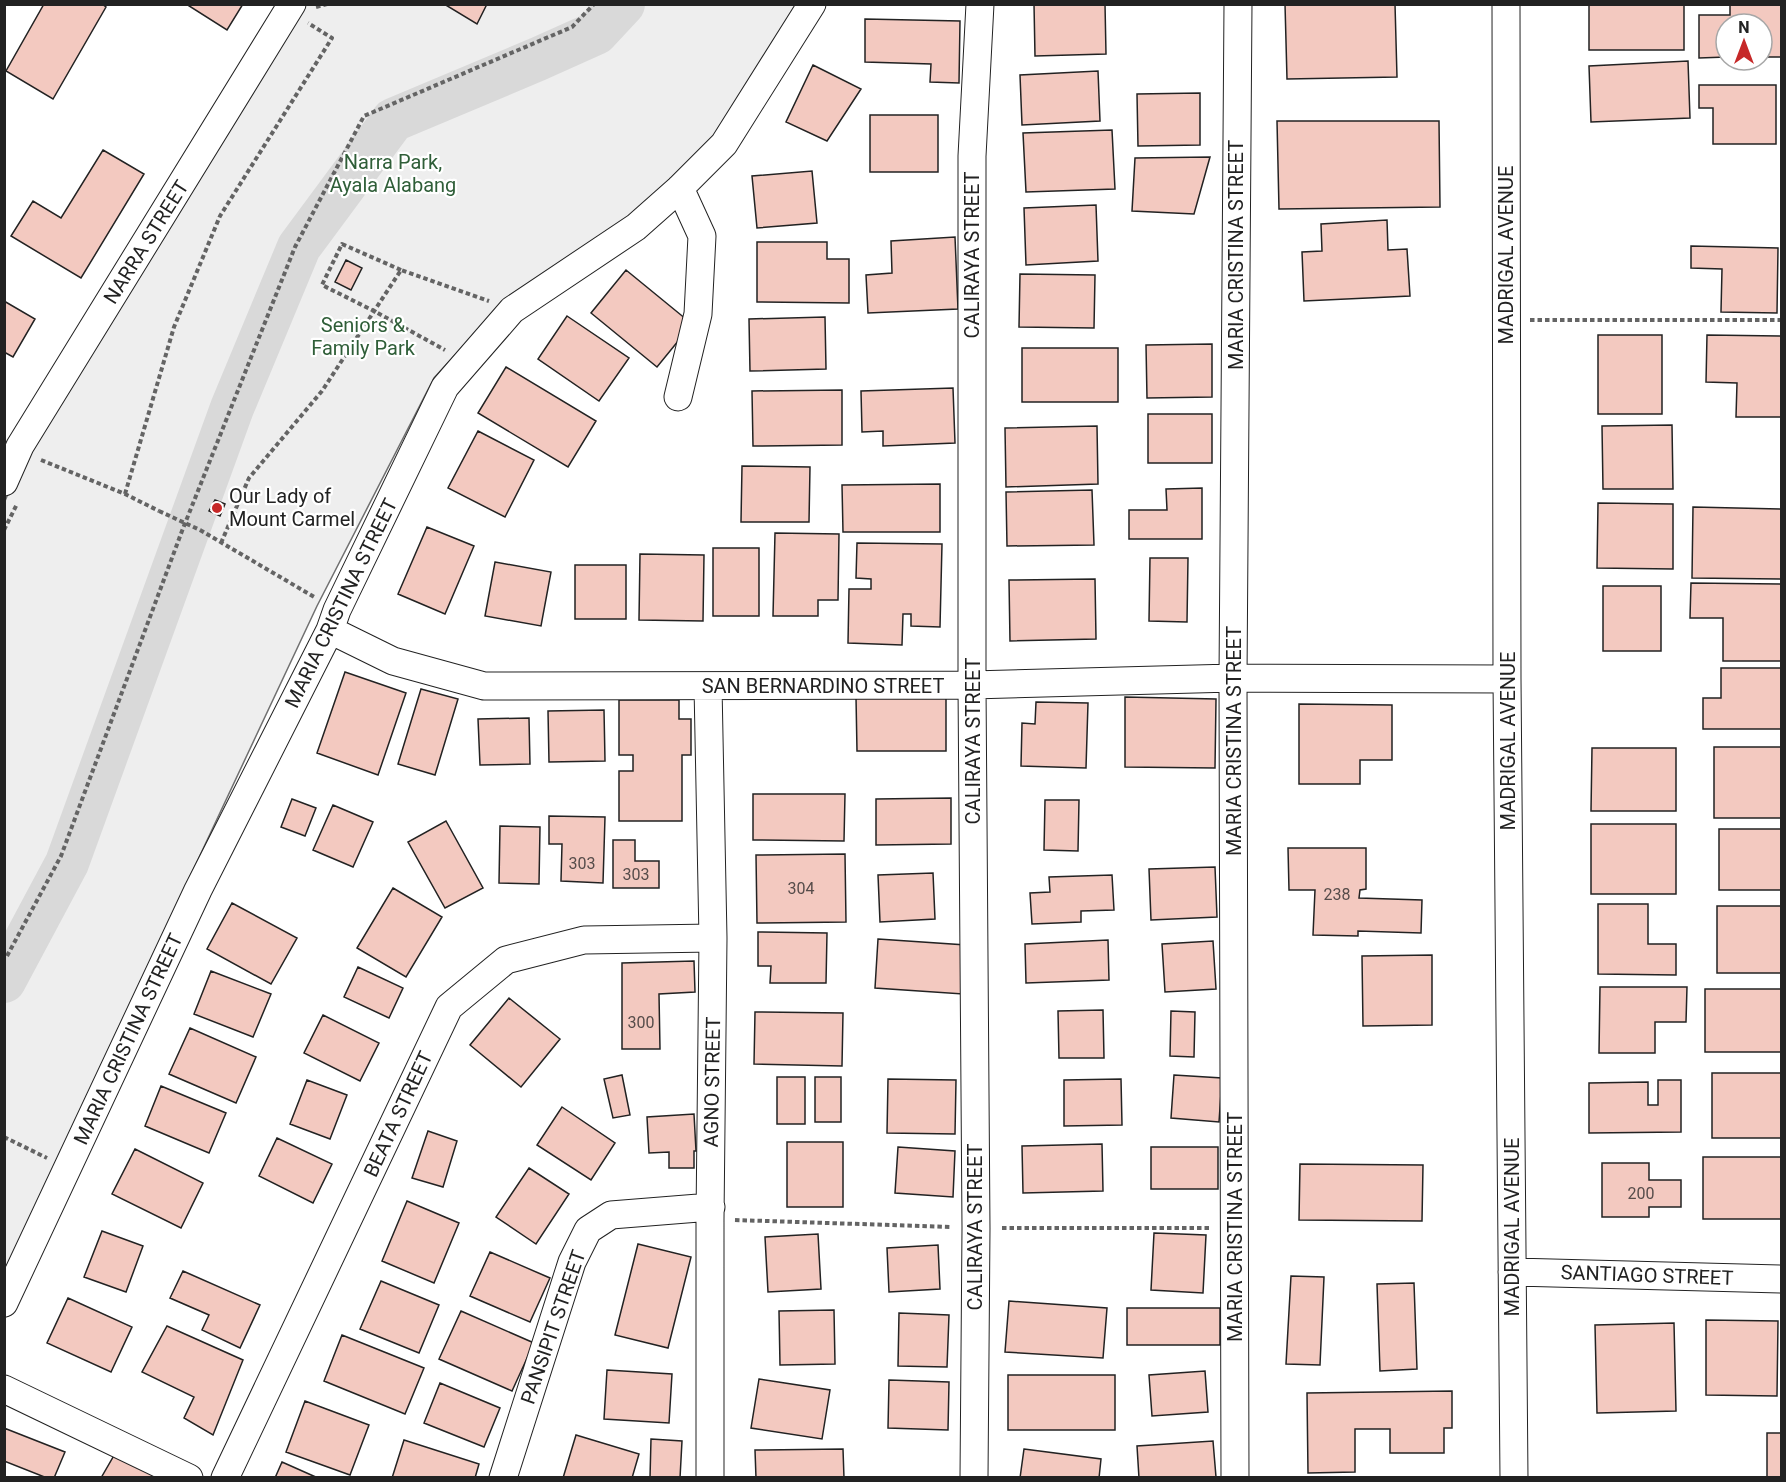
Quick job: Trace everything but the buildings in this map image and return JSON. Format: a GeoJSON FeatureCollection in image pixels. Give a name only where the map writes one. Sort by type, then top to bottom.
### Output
{"type":"FeatureCollection","features":[{"type":"Feature","properties":{"kind":"street","name":"MARIA CRISTINA STREET"},"geometry":{"type":"LineString","coordinates":[[4,1304],[198,890],[334,620],[445,387],[512,310],[636,227],[680,188],[724,144],[812,4]]}},
{"type":"Feature","properties":{"kind":"street","name":"CALIRAYA STREET"},"geometry":{"type":"LineString","coordinates":[[974,1478],[976,1216],[972,685],[972,156],[980,4]]}},
{"type":"Feature","properties":{"kind":"street","name":"MARIA CRISTINA STREET"},"geometry":{"type":"LineString","coordinates":[[1235,1478],[1233,678],[1238,4]]}},
{"type":"Feature","properties":{"kind":"street","name":"MADRIGAL AVENUE"},"geometry":{"type":"LineString","coordinates":[[1506,4],[1507,679],[1514,1478]]}},
{"type":"Feature","properties":{"kind":"street","name":"NARRA STREET"},"geometry":{"type":"LineString","coordinates":[[4,482],[15,444],[290,8]]}},
{"type":"Feature","properties":{"kind":"street"},"geometry":{"type":"LineString","coordinates":[[678,397],[698,314],[702,237],[680,188]]}},
{"type":"Feature","properties":{"kind":"street","name":"SAN BERNARDINO STREET"},"geometry":{"type":"LineString","coordinates":[[334,620],[393,661],[484,686],[972,685],[1233,678],[1507,679]]}},
{"type":"Feature","properties":{"kind":"street","name":"AGNO STREET"},"geometry":{"type":"LineString","coordinates":[[708,686],[713,938],[710,1478]]}},
{"type":"Feature","properties":{"kind":"street","name":"BEATA STREET"},"geometry":{"type":"LineString","coordinates":[[225,1478],[449,1007],[506,960],[584,940],[713,938]]}},
{"type":"Feature","properties":{"kind":"street","name":"PANSIPIT STREET"},"geometry":{"type":"LineString","coordinates":[[503,1478],[572,1262],[588,1230],[611,1215],[711,1207]]}},
{"type":"Feature","properties":{"kind":"street","name":"SANTIAGO STREET"},"geometry":{"type":"LineString","coordinates":[[1512,1272],[1782,1279]]}},
{"type":"Feature","properties":{"kind":"street"},"geometry":{"type":"LineString","coordinates":[[4,1389],[189,1478]]}},
{"type":"Feature","properties":{"kind":"path"},"geometry":{"type":"LineString","coordinates":[[8,956],[61,856],[182,531],[294,247],[364,116],[572,27],[594,4]]}},
{"type":"Feature","properties":{"kind":"path"},"geometry":{"type":"LineString","coordinates":[[124,494],[174,327],[220,216],[332,38],[290,8]]}},
{"type":"Feature","properties":{"kind":"path"},"geometry":{"type":"LineString","coordinates":[[466,362],[322,285],[342,244],[401,270],[512,310]]}},
{"type":"Feature","properties":{"kind":"path"},"geometry":{"type":"LineString","coordinates":[[222,543],[249,478],[322,391],[401,270]]}},
{"type":"Feature","properties":{"kind":"path"},"geometry":{"type":"LineString","coordinates":[[1506,320],[1782,320]]}},
{"type":"Feature","properties":{"kind":"path"},"geometry":{"type":"LineString","coordinates":[[15,444],[200,530],[334,620]]}},
{"type":"Feature","properties":{"kind":"path"},"geometry":{"type":"LineString","coordinates":[[4,1137],[68,1168]]}},
{"type":"Feature","properties":{"kind":"green space","name":"Narra Park, Ayala Alabang"},"geometry":{"type":"Polygon","coordinates":[[[299,5],[798,5],[713,137],[635,214],[509,296],[434,378],[317,606],[5,1271],[5,501],[24,456],[299,5]]]}},
{"type":"Feature","properties":{"kind":"waterway"},"geometry":{"type":"LineString","coordinates":[[4,981],[67,863],[232,408],[299,247],[393,120],[596,33],[623,4]]}},
{"type":"Feature","properties":{"kind":"place","name":"Our Lady of Mount Carmel"},"geometry":{"type":"Point","coordinates":[217,508]}},
{"type":"Feature","properties":{"kind":"park label","name":"Seniors & Family Park"},"geometry":{"type":"Point","coordinates":[363,336]}}]}
